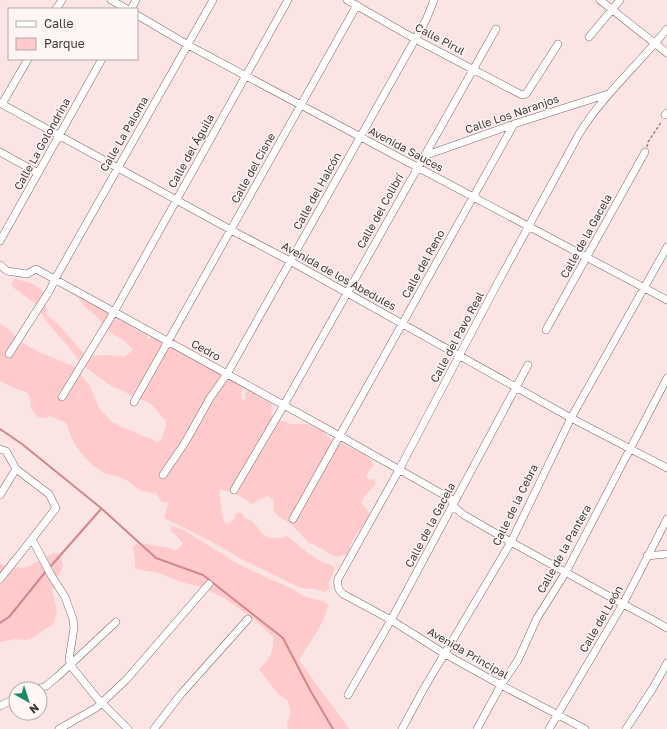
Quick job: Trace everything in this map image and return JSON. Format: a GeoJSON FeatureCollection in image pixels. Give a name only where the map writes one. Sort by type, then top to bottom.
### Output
{"type":"FeatureCollection","features":[{"type":"Feature","properties":{"kind":"street"},"geometry":{"type":"LineString","coordinates":[[111,0],[125,8]]}},
{"type":"Feature","properties":{"kind":"street","name":"Calle La Paloma"},"geometry":{"type":"LineString","coordinates":[[9,354],[50,290],[213,0]]}},
{"type":"Feature","properties":{"kind":"street","name":"Calle del Águila"},"geometry":{"type":"LineString","coordinates":[[62,397],[114,312],[288,0]]}},
{"type":"Feature","properties":{"kind":"street","name":"Calle Pirul"},"geometry":{"type":"LineString","coordinates":[[346,0],[415,39],[524,95],[558,44]]}},
{"type":"Feature","properties":{"kind":"street","name":"Calle del Halcón"},"geometry":{"type":"LineString","coordinates":[[163,475],[186,441],[210,398],[227,374],[426,20],[434,0]]}},
{"type":"Feature","properties":{"kind":"street"},"geometry":{"type":"LineString","coordinates":[[600,0],[667,53]]}},
{"type":"Feature","properties":{"kind":"street"},"geometry":{"type":"LineString","coordinates":[[589,37],[620,0]]}},
{"type":"Feature","properties":{"kind":"street","name":"Calle del Cisne"},"geometry":{"type":"LineString","coordinates":[[134,402],[357,5]]}},
{"type":"Feature","properties":{"kind":"street","name":"Avenida Sauces"},"geometry":{"type":"LineString","coordinates":[[138,16],[188,45],[667,300]]}},
{"type":"Feature","properties":{"kind":"street","name":"Calle del Colibrí"},"geometry":{"type":"LineString","coordinates":[[234,490],[284,405],[496,29]]}},
{"type":"Feature","properties":{"kind":"street","name":"Calle del Pavo Real"},"geometry":{"type":"LineString","coordinates":[[343,594],[338,589],[338,579],[399,470],[528,226],[579,134],[608,94],[667,29]]}},
{"type":"Feature","properties":{"kind":"street"},"geometry":{"type":"LineString","coordinates":[[1,103],[27,60]]}},
{"type":"Feature","properties":{"kind":"street","name":"Calle La Golondrina"},"geometry":{"type":"LineString","coordinates":[[0,241],[101,60]]}},
{"type":"Feature","properties":{"kind":"street","name":"Calle Los Naranjos"},"geometry":{"type":"LineString","coordinates":[[424,156],[514,124],[608,94]]}},
{"type":"Feature","properties":{"kind":"street","name":"Avenida de los Abedules"},"geometry":{"type":"LineString","coordinates":[[1,103],[290,261],[515,387],[667,468]]}},
{"type":"Feature","properties":{"kind":"street","name":"Calle del Reno"},"geometry":{"type":"LineString","coordinates":[[292,519],[403,324],[514,124]]}},
{"type":"Feature","properties":{"kind":"street"},"geometry":{"type":"LineString","coordinates":[[0,152],[38,173]]}},
{"type":"Feature","properties":{"kind":"street","name":"Calle de la Gacela"},"geometry":{"type":"LineString","coordinates":[[546,330],[645,152]]}},
{"type":"Feature","properties":{"kind":"street","name":"Calle de la Cebra"},"geometry":{"type":"LineString","coordinates":[[402,729],[510,542],[572,418],[667,247]]}},
{"type":"Feature","properties":{"kind":"street","name":"Cedro"},"geometry":{"type":"LineString","coordinates":[[0,265],[7,271],[27,274],[36,269],[55,279],[451,499],[453,506],[464,515],[510,542],[667,628]]}},
{"type":"Feature","properties":{"kind":"street","name":"Calle de la Gacela"},"geometry":{"type":"LineString","coordinates":[[348,695],[453,506],[528,364]]}},
{"type":"Feature","properties":{"kind":"street","name":"Calle de la Pantera"},"geometry":{"type":"LineString","coordinates":[[477,729],[501,685],[518,660],[537,618],[566,572],[667,378]]}},
{"type":"Feature","properties":{"kind":"street"},"geometry":{"type":"LineString","coordinates":[[0,449],[6,451],[16,469],[49,494],[56,508],[0,579]]}},
{"type":"Feature","properties":{"kind":"street"},"geometry":{"type":"LineString","coordinates":[[0,495],[16,469]]}},
{"type":"Feature","properties":{"kind":"street","name":"Calle del León"},"geometry":{"type":"LineString","coordinates":[[549,729],[623,604],[667,519]]}},
{"type":"Feature","properties":{"kind":"street"},"geometry":{"type":"LineString","coordinates":[[32,539],[51,575],[65,597],[73,619],[74,628],[70,652],[70,664],[74,671],[128,729]]}},
{"type":"Feature","properties":{"kind":"street"},"geometry":{"type":"LineString","coordinates":[[647,556],[667,554]]}},
{"type":"Feature","properties":{"kind":"street"},"geometry":{"type":"LineString","coordinates":[[59,729],[83,716],[102,702],[126,680],[209,584]]}},
{"type":"Feature","properties":{"kind":"street","name":"Avenida Principal"},"geometry":{"type":"LineString","coordinates":[[343,594],[391,620],[445,654],[585,729]]}},
{"type":"Feature","properties":{"kind":"street"},"geometry":{"type":"LineString","coordinates":[[154,729],[181,694],[248,619]]}},
{"type":"Feature","properties":{"kind":"street"},"geometry":{"type":"LineString","coordinates":[[48,684],[116,622]]}},
{"type":"Feature","properties":{"kind":"street"},"geometry":{"type":"LineString","coordinates":[[626,729],[653,688],[667,663]]}},
{"type":"Feature","properties":{"kind":"path"},"geometry":{"type":"LineString","coordinates":[[645,152],[648,142],[666,114]]}},
{"type":"Feature","properties":{"kind":"green space"},"geometry":{"type":"Polygon","coordinates":[[[15,279],[29,282],[41,289],[45,297],[46,314],[59,325],[84,354],[89,356],[106,355],[124,357],[133,350],[125,341],[114,335],[94,314],[85,307],[75,293],[147,336],[147,340],[152,337],[234,381],[242,387],[241,400],[246,399],[245,394],[248,389],[251,393],[257,393],[272,401],[271,413],[275,418],[290,424],[308,424],[323,431],[330,439],[367,456],[374,465],[366,475],[369,480],[375,479],[375,485],[363,498],[361,503],[368,512],[369,517],[353,539],[349,554],[335,557],[309,543],[293,526],[278,516],[274,511],[273,499],[267,496],[251,504],[236,494],[219,490],[223,519],[226,524],[231,523],[235,518],[236,513],[242,513],[244,518],[255,524],[265,536],[277,538],[287,536],[309,554],[335,568],[329,583],[329,589],[325,592],[301,588],[241,559],[214,543],[164,518],[168,502],[162,502],[156,493],[139,490],[124,479],[105,473],[91,464],[76,445],[66,423],[50,416],[44,418],[38,417],[31,408],[30,397],[26,392],[0,381],[0,324],[7,328],[24,344],[75,367],[90,386],[99,408],[111,421],[158,442],[162,438],[166,427],[166,421],[150,403],[111,386],[82,365],[51,327],[34,303],[14,288],[11,283],[15,279]]]}},
{"type":"Feature","properties":{"kind":"green space"},"geometry":{"type":"Polygon","coordinates":[[[171,526],[182,529],[240,565],[306,597],[323,601],[328,604],[324,618],[299,660],[349,729],[288,729],[287,723],[291,713],[288,701],[278,694],[259,669],[266,662],[272,651],[273,637],[256,621],[226,599],[204,588],[181,582],[160,573],[135,569],[133,546],[140,543],[170,548],[175,551],[183,544],[171,531],[171,526]]]}},
{"type":"Feature","properties":{"kind":"green space"},"geometry":{"type":"Polygon","coordinates":[[[54,553],[60,554],[63,566],[52,589],[57,612],[53,624],[32,638],[26,640],[14,639],[0,642],[0,563],[2,565],[21,568],[27,567],[54,553]]]}},
{"type":"Feature","properties":{"kind":"waterway"},"geometry":{"type":"LineString","coordinates":[[0,429],[22,444],[101,508],[156,558],[203,575],[283,638],[310,690],[333,729]]}},
{"type":"Feature","properties":{"kind":"waterway"},"geometry":{"type":"LineString","coordinates":[[50,567],[101,509]]}},
{"type":"Feature","properties":{"kind":"waterway"},"geometry":{"type":"LineString","coordinates":[[0,623],[9,617],[47,570]]}}]}
